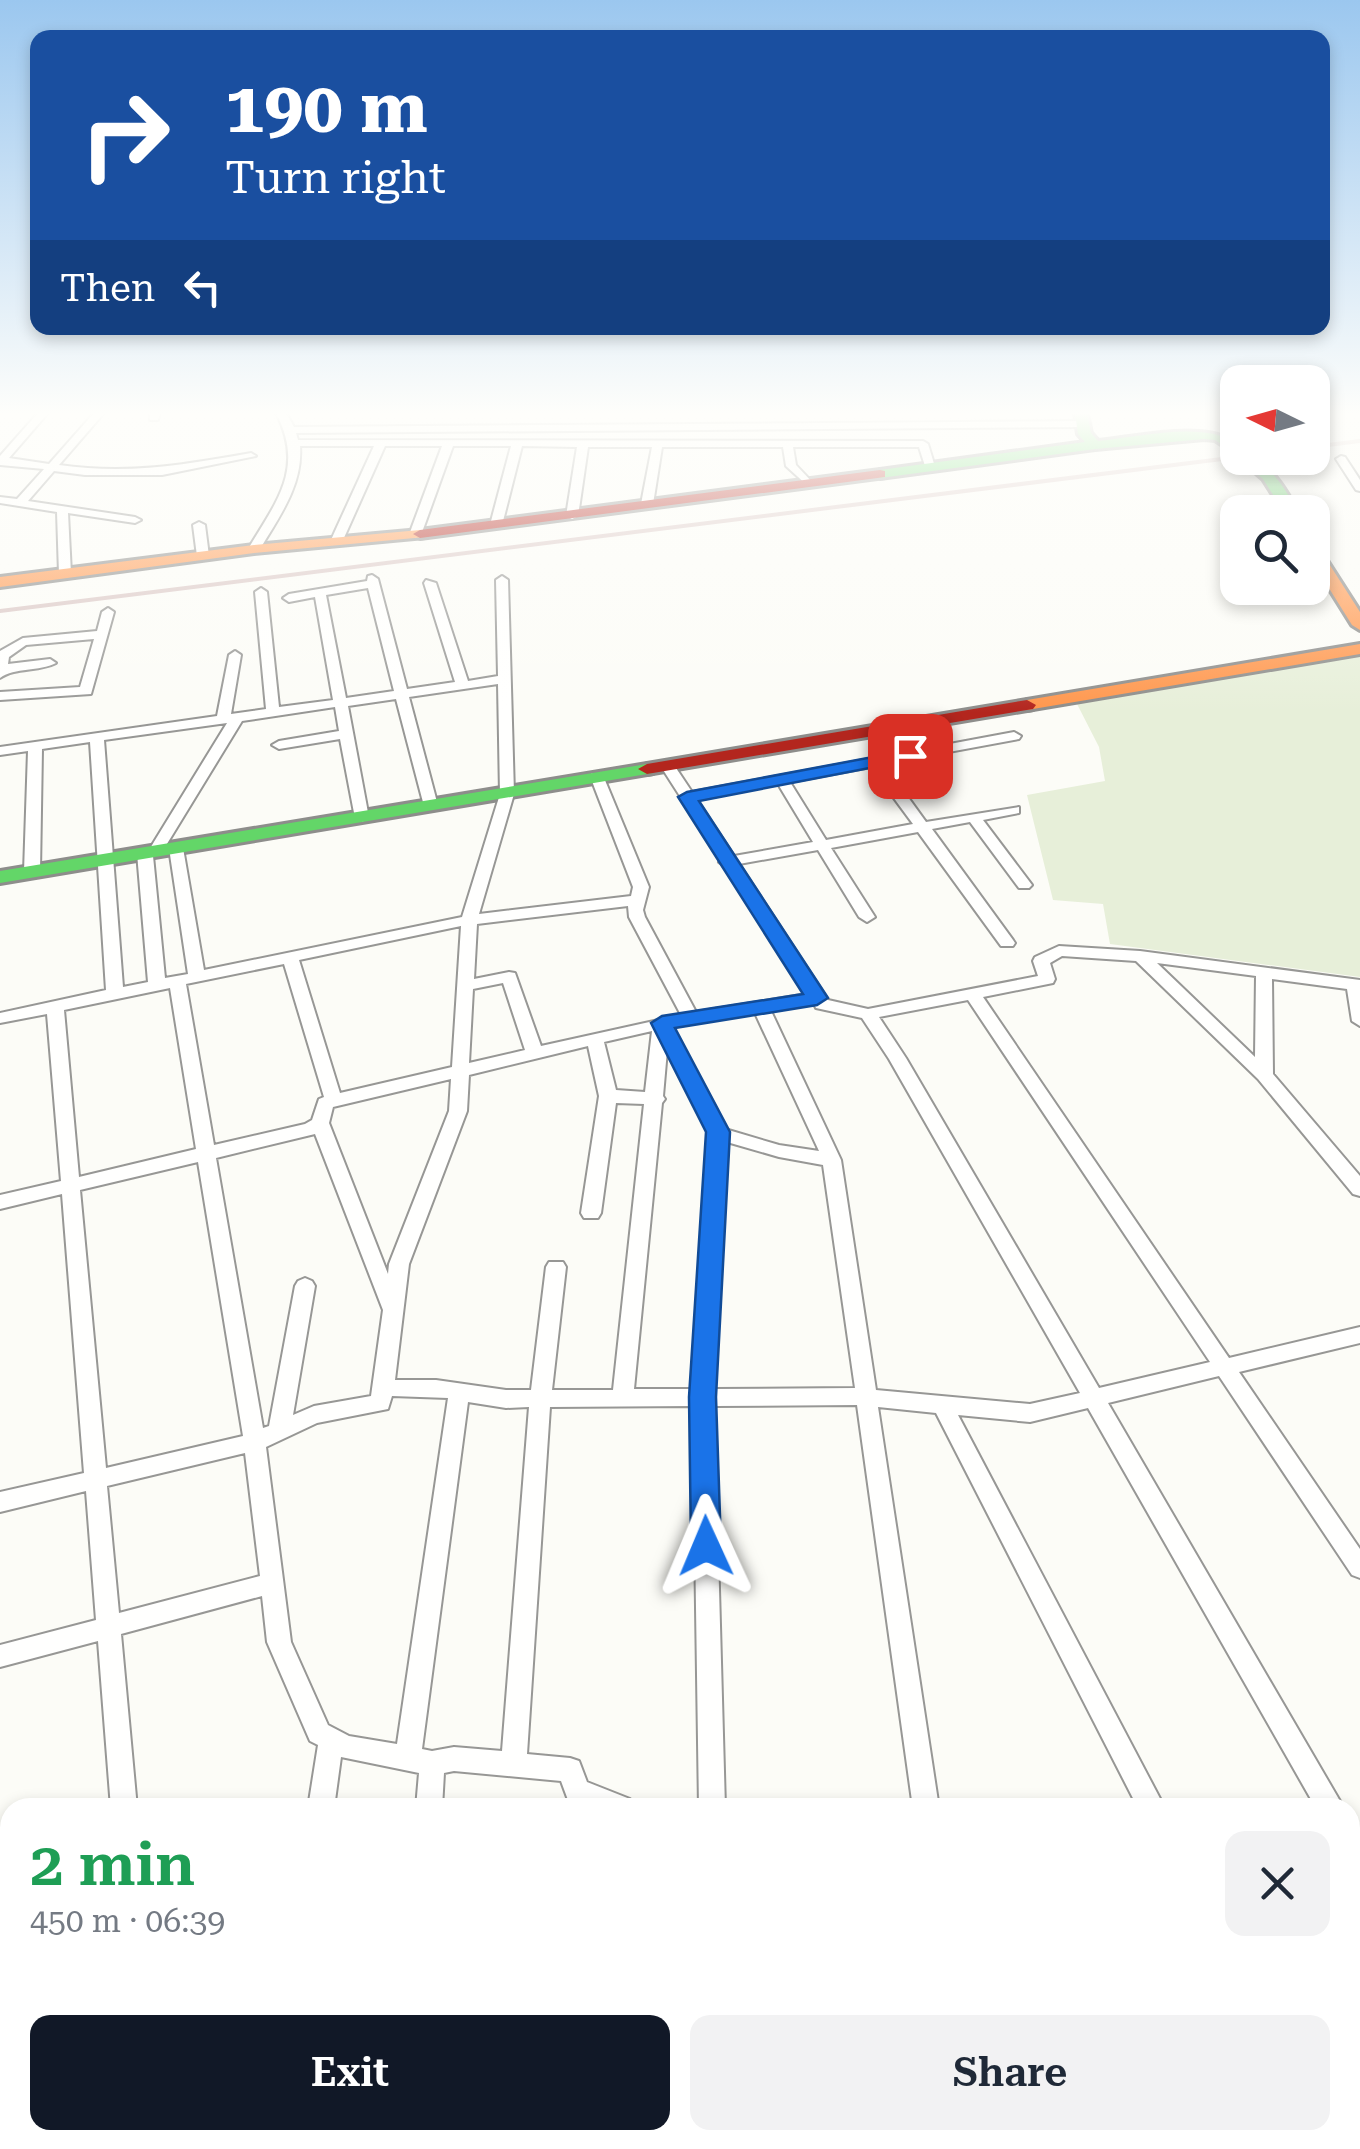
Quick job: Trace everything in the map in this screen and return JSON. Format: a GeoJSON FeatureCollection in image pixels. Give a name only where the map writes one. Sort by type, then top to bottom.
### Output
{"type":"FeatureCollection","features":[{"type":"Feature","properties":{"kind":"street"},"geometry":{"type":"LineString","coordinates":[[62,513],[65,574]]}},
{"type":"Feature","properties":{"kind":"street"},"geometry":{"type":"LineString","coordinates":[[90,513],[135,520]]}},
{"type":"Feature","properties":{"kind":"street"},"geometry":{"type":"LineString","coordinates":[[254,549],[273,513]]}},
{"type":"Feature","properties":{"kind":"street"},"geometry":{"type":"LineString","coordinates":[[337,540],[349,513]]}},
{"type":"Feature","properties":{"kind":"street"},"geometry":{"type":"LineString","coordinates":[[415,535],[423,513]]}},
{"type":"Feature","properties":{"kind":"street"},"geometry":{"type":"LineString","coordinates":[[496,525],[499,513]]}},
{"type":"Feature","properties":{"kind":"street"},"geometry":{"type":"LineString","coordinates":[[0,582],[254,549],[415,535],[589,513]]}},
{"type":"Feature","properties":{"kind":"street"},"geometry":{"type":"LineString","coordinates":[[199,525],[203,556]]}},
{"type":"Feature","properties":{"kind":"street"},"geometry":{"type":"LineString","coordinates":[[1330,577],[1360,625]]}},
{"type":"Feature","properties":{"kind":"street"},"geometry":{"type":"LineString","coordinates":[[0,1502],[255,1442],[314,1415],[381,1403],[399,1264],[458,1110],[469,920],[507,794],[502,580]]}},
{"type":"Feature","properties":{"kind":"street"},"geometry":{"type":"LineString","coordinates":[[289,598],[373,582],[430,806]]}},
{"type":"Feature","properties":{"kind":"street"},"geometry":{"type":"LineString","coordinates":[[430,582],[463,686]]}},
{"type":"Feature","properties":{"kind":"street"},"geometry":{"type":"LineString","coordinates":[[262,592],[272,713]]}},
{"type":"Feature","properties":{"kind":"street"},"geometry":{"type":"LineString","coordinates":[[320,594],[362,818]]}},
{"type":"Feature","properties":{"kind":"street"},"geometry":{"type":"LineString","coordinates":[[0,696],[86,691],[108,612]]}},
{"type":"Feature","properties":{"kind":"street"},"geometry":{"type":"LineString","coordinates":[[50,663],[0,671],[3,655],[23,642],[102,634]]}},
{"type":"Feature","properties":{"kind":"street"},"geometry":{"type":"LineString","coordinates":[[0,877],[1360,650]]}},
{"type":"Feature","properties":{"kind":"street"},"geometry":{"type":"LineString","coordinates":[[235,655],[230,719],[158,851],[255,1442],[280,1642],[319,1733],[346,1747],[420,1761],[454,1759],[570,1770],[577,1791],[595,1798]]}},
{"type":"Feature","properties":{"kind":"street"},"geometry":{"type":"LineString","coordinates":[[0,751],[506,679]]}},
{"type":"Feature","properties":{"kind":"street"},"geometry":{"type":"LineString","coordinates":[[279,745],[345,734]]}},
{"type":"Feature","properties":{"kind":"street"},"geometry":{"type":"LineString","coordinates":[[687,797],[1014,736]]}},
{"type":"Feature","properties":{"kind":"street"},"geometry":{"type":"LineString","coordinates":[[97,738],[115,994]]}},
{"type":"Feature","properties":{"kind":"street"},"geometry":{"type":"LineString","coordinates":[[32,872],[34,746]]}},
{"type":"Feature","properties":{"kind":"street"},"geometry":{"type":"LineString","coordinates":[[876,762],[1007,943]]}},
{"type":"Feature","properties":{"kind":"street"},"geometry":{"type":"LineString","coordinates":[[667,765],[822,1004],[868,1014],[1047,979],[1042,961],[1059,951],[1140,956],[1357,985],[1360,1021]]}},
{"type":"Feature","properties":{"kind":"street"},"geometry":{"type":"LineString","coordinates":[[597,776],[641,887],[636,900],[637,917],[692,1020]]}},
{"type":"Feature","properties":{"kind":"street"},"geometry":{"type":"LineString","coordinates":[[782,780],[867,917]]}},
{"type":"Feature","properties":{"kind":"street"},"geometry":{"type":"LineString","coordinates":[[727,862],[1014,810]]}},
{"type":"Feature","properties":{"kind":"street"},"geometry":{"type":"LineString","coordinates":[[973,817],[1024,885]]}},
{"type":"Feature","properties":{"kind":"street"},"geometry":{"type":"LineString","coordinates":[[158,851],[177,981]]}},
{"type":"Feature","properties":{"kind":"street"},"geometry":{"type":"LineString","coordinates":[[0,1018],[469,920],[636,900]]}},
{"type":"Feature","properties":{"kind":"street"},"geometry":{"type":"LineString","coordinates":[[1140,956],[1264,1075],[1360,1189]]}},
{"type":"Feature","properties":{"kind":"street"},"geometry":{"type":"LineString","coordinates":[[290,957],[334,1101]]}},
{"type":"Feature","properties":{"kind":"street"},"geometry":{"type":"LineString","coordinates":[[1264,972],[1264,1075]]}},
{"type":"Feature","properties":{"kind":"street"},"geometry":{"type":"LineString","coordinates":[[464,986],[509,977],[535,1054]]}},
{"type":"Feature","properties":{"kind":"street"},"geometry":{"type":"LineString","coordinates":[[973,994],[1360,1568]]}},
{"type":"Feature","properties":{"kind":"street"},"geometry":{"type":"LineString","coordinates":[[392,1310],[320,1124],[320,1110],[334,1101],[662,1023],[817,998]]}},
{"type":"Feature","properties":{"kind":"street"},"geometry":{"type":"LineString","coordinates":[[55,1006],[123,1798]]}},
{"type":"Feature","properties":{"kind":"street"},"geometry":{"type":"LineString","coordinates":[[761,1008],[832,1160],[925,1798]]}},
{"type":"Feature","properties":{"kind":"street"},"geometry":{"type":"LineString","coordinates":[[868,1014],[1325,1798]]}},
{"type":"Feature","properties":{"kind":"street"},"geometry":{"type":"LineString","coordinates":[[623,1398],[662,1023]]}},
{"type":"Feature","properties":{"kind":"street"},"geometry":{"type":"LineString","coordinates":[[662,1023],[718,1132],[703,1397],[712,1798]]}},
{"type":"Feature","properties":{"kind":"street"},"geometry":{"type":"LineString","coordinates":[[591,1212],[608,1096],[595,1039]]}},
{"type":"Feature","properties":{"kind":"street"},"geometry":{"type":"LineString","coordinates":[[608,1096],[656,1099]]}},
{"type":"Feature","properties":{"kind":"street"},"geometry":{"type":"LineString","coordinates":[[0,1202],[320,1124]]}},
{"type":"Feature","properties":{"kind":"street"},"geometry":{"type":"LineString","coordinates":[[718,1132],[779,1151],[832,1160]]}},
{"type":"Feature","properties":{"kind":"street"},"geometry":{"type":"LineString","coordinates":[[514,1765],[540,1399],[556,1268]]}},
{"type":"Feature","properties":{"kind":"street"},"geometry":{"type":"LineString","coordinates":[[280,1432],[306,1286]]}},
{"type":"Feature","properties":{"kind":"street"},"geometry":{"type":"LineString","coordinates":[[383,1388],[506,1399],[868,1398],[1030,1412],[1357,1340]]}},
{"type":"Feature","properties":{"kind":"street"},"geometry":{"type":"LineString","coordinates":[[427,1798],[420,1761],[459,1392]]}},
{"type":"Feature","properties":{"kind":"street"},"geometry":{"type":"LineString","coordinates":[[943,1406],[1147,1798]]}},
{"type":"Feature","properties":{"kind":"street"},"geometry":{"type":"LineString","coordinates":[[0,1656],[273,1583]]}},
{"type":"Feature","properties":{"kind":"street"},"geometry":{"type":"LineString","coordinates":[[322,1798],[332,1740]]}},
{"type":"Feature","properties":{"kind":"green space"},"geometry":{"type":"Polygon","coordinates":[[[1360,656],[1360,977],[1110,944],[1103,904],[1053,900],[1027,795],[1105,781],[1099,747],[1076,702],[1360,656]]]}},
{"type":"Feature","properties":{"kind":"railway"},"geometry":{"type":"LineString","coordinates":[[0,611],[786,513]]}},
{"type":"Feature","properties":{"kind":"traffic: fast"},"geometry":{"type":"LineString","coordinates":[[0,877],[647,769]]}},
{"type":"Feature","properties":{"kind":"traffic: slow"},"geometry":{"type":"LineString","coordinates":[[0,582],[254,549],[420,534]]}},
{"type":"Feature","properties":{"kind":"traffic: slow"},"geometry":{"type":"LineString","coordinates":[[1330,577],[1360,625]]}},
{"type":"Feature","properties":{"kind":"traffic: slow"},"geometry":{"type":"LineString","coordinates":[[1027,705],[1360,649]]}},
{"type":"Feature","properties":{"kind":"traffic: jam"},"geometry":{"type":"LineString","coordinates":[[420,534],[579,513]]}},
{"type":"Feature","properties":{"kind":"traffic: jam"},"geometry":{"type":"LineString","coordinates":[[647,769],[1027,705]]}},
{"type":"Feature","properties":{"kind":"route"},"geometry":{"type":"LineString","coordinates":[[706,1546],[703,1397],[718,1132],[662,1023],[817,998],[687,797],[910,756]]}}]}
